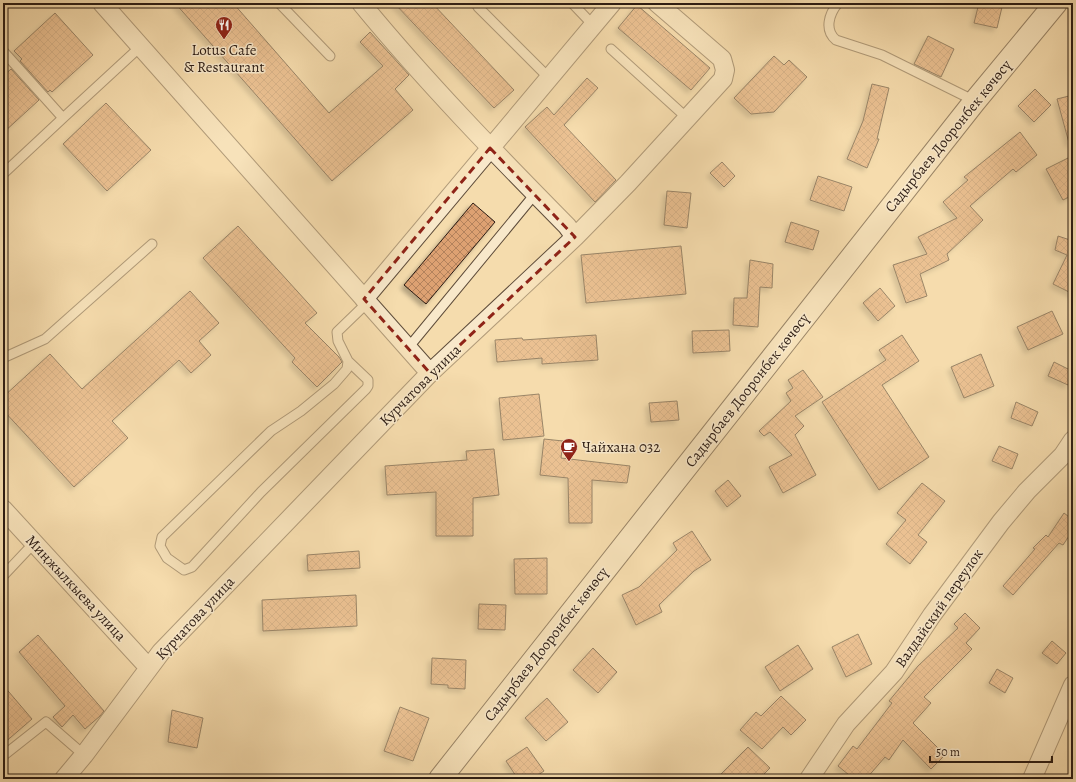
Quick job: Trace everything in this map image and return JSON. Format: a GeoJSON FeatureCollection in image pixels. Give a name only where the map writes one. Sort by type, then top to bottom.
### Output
{"type":"FeatureCollection","features":[{"type":"Feature","properties":{"kind":"main road","name":"Садырбаев Дооронбек көчөсү"},"geometry":{"type":"LineString","coordinates":[[440,779],[975,102],[1056,3]]}},
{"type":"Feature","properties":{"kind":"street"},"geometry":{"type":"LineString","coordinates":[[361,3],[383,30],[490,148],[567,226],[575,237]]}},
{"type":"Feature","properties":{"kind":"street"},"geometry":{"type":"LineString","coordinates":[[366,301],[490,148],[612,3]]}},
{"type":"Feature","properties":{"kind":"street","name":"Курчатова улица"},"geometry":{"type":"LineString","coordinates":[[64,779],[84,755],[161,652],[430,373],[575,237],[628,183],[723,79],[726,70],[722,59],[657,3]]}},
{"type":"Feature","properties":{"kind":"street"},"geometry":{"type":"LineString","coordinates":[[106,4],[140,47],[430,373]]}},
{"type":"Feature","properties":{"kind":"street","name":"Валдайский переулок"},"geometry":{"type":"LineString","coordinates":[[809,779],[846,724],[894,672],[932,615],[1001,522],[1027,491],[1063,455],[1073,440]]}},
{"type":"Feature","properties":{"kind":"street","name":"Миңжылкыева улица"},"geometry":{"type":"LineString","coordinates":[[3,509],[149,668]]}},
{"type":"Feature","properties":{"kind":"street"},"geometry":{"type":"LineString","coordinates":[[1032,779],[1073,685]]}},
{"type":"Feature","properties":{"kind":"lane"},"geometry":{"type":"LineString","coordinates":[[280,3],[330,56]]}},
{"type":"Feature","properties":{"kind":"lane"},"geometry":{"type":"LineString","coordinates":[[476,3],[549,78]]}},
{"type":"Feature","properties":{"kind":"lane"},"geometry":{"type":"LineString","coordinates":[[572,3],[593,25]]}},
{"type":"Feature","properties":{"kind":"lane"},"geometry":{"type":"LineString","coordinates":[[838,3],[830,15],[829,25],[832,36],[836,40],[882,55],[975,102]]}},
{"type":"Feature","properties":{"kind":"lane"},"geometry":{"type":"LineString","coordinates":[[3,174],[140,47]]}},
{"type":"Feature","properties":{"kind":"lane"},"geometry":{"type":"LineString","coordinates":[[611,49],[687,118]]}},
{"type":"Feature","properties":{"kind":"lane"},"geometry":{"type":"LineString","coordinates":[[3,51],[63,118]]}},
{"type":"Feature","properties":{"kind":"lane"},"geometry":{"type":"LineString","coordinates":[[408,348],[535,194]]}},
{"type":"Feature","properties":{"kind":"lane"},"geometry":{"type":"LineString","coordinates":[[3,358],[45,339],[152,244]]}},
{"type":"Feature","properties":{"kind":"lane"},"geometry":{"type":"LineString","coordinates":[[348,362],[346,369],[334,384],[300,411],[272,430],[162,537],[160,546],[168,558],[184,570],[192,566],[261,492],[366,389],[368,386],[368,380],[348,362],[338,341],[337,332],[366,301]]}},
{"type":"Feature","properties":{"kind":"lane"},"geometry":{"type":"LineString","coordinates":[[3,576],[34,543]]}},
{"type":"Feature","properties":{"kind":"lane"},"geometry":{"type":"LineString","coordinates":[[3,756],[46,722],[84,755]]}},
{"type":"Feature","properties":{"kind":"highlighted area"},"geometry":{"type":"Polygon","coordinates":[[[490,148],[575,237],[430,373],[364,299],[490,148]]]}},
{"type":"Feature","properties":{"kind":"building"},"geometry":{"type":"Polygon","coordinates":[[[175,3],[233,3],[329,113],[383,66],[360,42],[370,32],[409,75],[395,89],[413,110],[332,181],[175,3]]]}},
{"type":"Feature","properties":{"kind":"building"},"geometry":{"type":"Polygon","coordinates":[[[394,3],[432,3],[514,90],[494,108],[394,3]]]}},
{"type":"Feature","properties":{"kind":"building"},"geometry":{"type":"Polygon","coordinates":[[[979,3],[1003,3],[997,28],[974,23],[979,3]]]}},
{"type":"Feature","properties":{"kind":"building"},"geometry":{"type":"Polygon","coordinates":[[[637,5],[710,68],[691,90],[618,28],[637,5]]]}},
{"type":"Feature","properties":{"kind":"building"},"geometry":{"type":"Polygon","coordinates":[[[55,13],[93,55],[52,92],[50,90],[48,92],[20,61],[22,59],[14,51],[55,13]]]}},
{"type":"Feature","properties":{"kind":"building"},"geometry":{"type":"Polygon","coordinates":[[[928,36],[954,49],[941,77],[914,64],[928,36]]]}},
{"type":"Feature","properties":{"kind":"building"},"geometry":{"type":"Polygon","coordinates":[[[774,56],[784,65],[789,60],[807,77],[774,112],[751,114],[734,98],[774,56]]]}},
{"type":"Feature","properties":{"kind":"building"},"geometry":{"type":"Polygon","coordinates":[[[11,69],[39,100],[3,133],[3,76],[11,69]]]}},
{"type":"Feature","properties":{"kind":"building"},"geometry":{"type":"Polygon","coordinates":[[[587,78],[598,88],[564,125],[616,180],[595,202],[525,127],[547,107],[554,115],[587,78]]]}},
{"type":"Feature","properties":{"kind":"building"},"geometry":{"type":"Polygon","coordinates":[[[872,84],[889,88],[877,139],[879,139],[867,168],[847,159],[863,121],[872,84]]]}},
{"type":"Feature","properties":{"kind":"building"},"geometry":{"type":"Polygon","coordinates":[[[1035,89],[1051,105],[1034,122],[1018,106],[1035,89]]]}},
{"type":"Feature","properties":{"kind":"building"},"geometry":{"type":"Polygon","coordinates":[[[1073,95],[1073,143],[1069,143],[1057,99],[1073,95]]]}},
{"type":"Feature","properties":{"kind":"building"},"geometry":{"type":"Polygon","coordinates":[[[106,103],[151,150],[107,191],[63,144],[106,103]]]}},
{"type":"Feature","properties":{"kind":"building"},"geometry":{"type":"Polygon","coordinates":[[[1020,132],[1037,155],[1016,172],[1013,169],[970,206],[983,220],[947,254],[949,260],[920,274],[927,296],[906,303],[893,265],[927,254],[918,237],[957,218],[943,202],[968,180],[964,177],[1020,132]]]}},
{"type":"Feature","properties":{"kind":"building"},"geometry":{"type":"Polygon","coordinates":[[[1068,158],[1073,167],[1073,195],[1063,200],[1046,169],[1068,158]]]}},
{"type":"Feature","properties":{"kind":"building"},"geometry":{"type":"Polygon","coordinates":[[[722,162],[735,176],[724,187],[710,173],[722,162]]]}},
{"type":"Feature","properties":{"kind":"building"},"geometry":{"type":"Polygon","coordinates":[[[818,176],[852,187],[844,211],[810,200],[818,176]]]}},
{"type":"Feature","properties":{"kind":"building"},"geometry":{"type":"Polygon","coordinates":[[[667,191],[691,193],[687,228],[664,225],[667,191]]]}},
{"type":"Feature","properties":{"kind":"building"},"geometry":{"type":"Polygon","coordinates":[[[473,203],[495,222],[426,304],[404,285],[473,203]]]}},
{"type":"Feature","properties":{"kind":"building"},"geometry":{"type":"Polygon","coordinates":[[[791,222],[819,231],[813,250],[785,242],[791,222]]]}},
{"type":"Feature","properties":{"kind":"building"},"geometry":{"type":"Polygon","coordinates":[[[238,226],[317,313],[305,323],[339,357],[342,362],[317,387],[292,362],[295,358],[203,258],[238,226]]]}},
{"type":"Feature","properties":{"kind":"building"},"geometry":{"type":"Polygon","coordinates":[[[1058,236],[1073,241],[1073,294],[1053,284],[1067,255],[1055,250],[1058,236]]]}},
{"type":"Feature","properties":{"kind":"building"},"geometry":{"type":"Polygon","coordinates":[[[681,246],[686,294],[586,303],[581,255],[681,246]]]}},
{"type":"Feature","properties":{"kind":"building"},"geometry":{"type":"Polygon","coordinates":[[[750,260],[773,264],[772,288],[760,287],[758,327],[733,325],[734,298],[747,298],[750,260]]]}},
{"type":"Feature","properties":{"kind":"building"},"geometry":{"type":"Polygon","coordinates":[[[880,288],[895,306],[878,321],[863,303],[880,288]]]}},
{"type":"Feature","properties":{"kind":"building"},"geometry":{"type":"Polygon","coordinates":[[[190,291],[219,323],[199,341],[211,355],[191,373],[179,360],[112,421],[128,438],[74,487],[3,410],[3,397],[50,354],[82,389],[190,291]]]}},
{"type":"Feature","properties":{"kind":"building"},"geometry":{"type":"Polygon","coordinates":[[[1052,311],[1063,334],[1028,350],[1017,327],[1052,311]]]}},
{"type":"Feature","properties":{"kind":"building"},"geometry":{"type":"Polygon","coordinates":[[[729,330],[730,351],[693,353],[692,331],[729,330]]]}},
{"type":"Feature","properties":{"kind":"building"},"geometry":{"type":"Polygon","coordinates":[[[596,335],[598,360],[542,364],[542,358],[497,362],[495,340],[522,338],[523,340],[596,335]]]}},
{"type":"Feature","properties":{"kind":"building"},"geometry":{"type":"Polygon","coordinates":[[[902,335],[919,361],[882,385],[929,457],[879,490],[822,402],[886,360],[879,350],[902,335]]]}},
{"type":"Feature","properties":{"kind":"building"},"geometry":{"type":"Polygon","coordinates":[[[981,354],[994,386],[964,398],[951,367],[981,354]]]}},
{"type":"Feature","properties":{"kind":"building"},"geometry":{"type":"Polygon","coordinates":[[[1054,362],[1072,371],[1068,385],[1048,376],[1054,362]]]}},
{"type":"Feature","properties":{"kind":"building"},"geometry":{"type":"Polygon","coordinates":[[[803,370],[823,397],[795,416],[804,426],[795,435],[816,475],[783,493],[769,467],[792,455],[770,432],[764,436],[759,431],[791,401],[786,393],[793,388],[788,380],[803,370]]]}},
{"type":"Feature","properties":{"kind":"building"},"geometry":{"type":"Polygon","coordinates":[[[539,394],[544,436],[503,440],[499,398],[539,394]]]}},
{"type":"Feature","properties":{"kind":"building"},"geometry":{"type":"Polygon","coordinates":[[[677,401],[679,420],[651,422],[649,403],[677,401]]]}},
{"type":"Feature","properties":{"kind":"building"},"geometry":{"type":"Polygon","coordinates":[[[1016,402],[1038,412],[1032,426],[1011,418],[1016,402]]]}},
{"type":"Feature","properties":{"kind":"building","name":"Чайхана 032"},"geometry":{"type":"Polygon","coordinates":[[[544,439],[563,441],[561,458],[630,466],[627,483],[592,480],[592,523],[569,523],[568,478],[540,475],[544,439]]]}},
{"type":"Feature","properties":{"kind":"building"},"geometry":{"type":"Polygon","coordinates":[[[999,446],[1018,454],[1012,469],[992,461],[999,446]]]}},
{"type":"Feature","properties":{"kind":"building"},"geometry":{"type":"Polygon","coordinates":[[[494,449],[499,495],[473,498],[473,536],[436,536],[436,492],[387,495],[385,466],[467,460],[466,451],[494,449]]]}},
{"type":"Feature","properties":{"kind":"building"},"geometry":{"type":"Polygon","coordinates":[[[728,480],[741,496],[727,507],[715,491],[728,480]]]}},
{"type":"Feature","properties":{"kind":"building"},"geometry":{"type":"Polygon","coordinates":[[[922,483],[945,501],[918,535],[927,542],[910,564],[886,544],[906,520],[897,513],[922,483]]]}},
{"type":"Feature","properties":{"kind":"building"},"geometry":{"type":"Polygon","coordinates":[[[1064,513],[1073,520],[1073,530],[1063,545],[1059,543],[1013,595],[1003,586],[1035,549],[1033,548],[1046,535],[1048,537],[1064,513]]]}},
{"type":"Feature","properties":{"kind":"building"},"geometry":{"type":"Polygon","coordinates":[[[692,531],[711,560],[694,571],[659,605],[662,612],[636,625],[622,595],[639,587],[677,550],[673,543],[692,531]]]}},
{"type":"Feature","properties":{"kind":"building"},"geometry":{"type":"Polygon","coordinates":[[[359,551],[360,568],[308,571],[307,555],[359,551]]]}},
{"type":"Feature","properties":{"kind":"building"},"geometry":{"type":"Polygon","coordinates":[[[547,558],[547,594],[515,594],[514,559],[547,558]]]}},
{"type":"Feature","properties":{"kind":"building"},"geometry":{"type":"Polygon","coordinates":[[[356,595],[357,626],[263,631],[262,600],[356,595]]]}},
{"type":"Feature","properties":{"kind":"building"},"geometry":{"type":"Polygon","coordinates":[[[479,604],[506,605],[505,630],[478,629],[479,604]]]}},
{"type":"Feature","properties":{"kind":"building"},"geometry":{"type":"Polygon","coordinates":[[[965,613],[980,628],[966,643],[972,649],[924,697],[931,703],[913,723],[945,755],[931,769],[903,740],[889,760],[885,757],[866,779],[854,779],[838,766],[853,746],[857,749],[892,703],[889,701],[918,666],[958,628],[954,624],[965,613]]]}},
{"type":"Feature","properties":{"kind":"building"},"geometry":{"type":"Polygon","coordinates":[[[858,634],[872,664],[846,677],[832,647],[858,634]]]}},
{"type":"Feature","properties":{"kind":"building"},"geometry":{"type":"Polygon","coordinates":[[[38,635],[104,711],[85,729],[73,715],[62,727],[53,717],[65,706],[19,652],[38,635]]]}},
{"type":"Feature","properties":{"kind":"building"},"geometry":{"type":"Polygon","coordinates":[[[1052,641],[1066,653],[1057,664],[1042,653],[1052,641]]]}},
{"type":"Feature","properties":{"kind":"building"},"geometry":{"type":"Polygon","coordinates":[[[798,645],[813,669],[780,691],[765,667],[798,645]]]}},
{"type":"Feature","properties":{"kind":"building"},"geometry":{"type":"Polygon","coordinates":[[[593,648],[617,672],[598,693],[573,670],[593,648]]]}},
{"type":"Feature","properties":{"kind":"building"},"geometry":{"type":"Polygon","coordinates":[[[432,658],[466,660],[465,689],[448,688],[448,685],[431,684],[432,658]]]}},
{"type":"Feature","properties":{"kind":"building"},"geometry":{"type":"Polygon","coordinates":[[[997,669],[1013,678],[1005,693],[989,683],[997,669]]]}},
{"type":"Feature","properties":{"kind":"building"},"geometry":{"type":"Polygon","coordinates":[[[3,685],[32,719],[3,744],[3,685]]]}},
{"type":"Feature","properties":{"kind":"building"},"geometry":{"type":"Polygon","coordinates":[[[781,696],[806,720],[791,735],[783,727],[762,749],[740,730],[756,712],[761,716],[781,696]]]}},
{"type":"Feature","properties":{"kind":"building"},"geometry":{"type":"Polygon","coordinates":[[[547,698],[568,722],[546,741],[525,718],[547,698]]]}},
{"type":"Feature","properties":{"kind":"building"},"geometry":{"type":"Polygon","coordinates":[[[400,707],[429,718],[413,761],[384,751],[400,707]]]}},
{"type":"Feature","properties":{"kind":"building"},"geometry":{"type":"Polygon","coordinates":[[[172,710],[203,718],[197,748],[168,742],[172,710]]]}},
{"type":"Feature","properties":{"kind":"building"},"geometry":{"type":"Polygon","coordinates":[[[527,747],[544,771],[532,779],[518,779],[506,761],[527,747]]]}},
{"type":"Feature","properties":{"kind":"building"},"geometry":{"type":"Polygon","coordinates":[[[748,747],[770,768],[759,779],[716,779],[748,747]]]}},
{"type":"Feature","properties":{"kind":"place","name":"Lotus Cafe & Restaurant"},"geometry":{"type":"Point","coordinates":[224,40]}},
{"type":"Feature","properties":{"kind":"place","name":"Чайхана 032"},"geometry":{"type":"Point","coordinates":[569,462]}}]}
